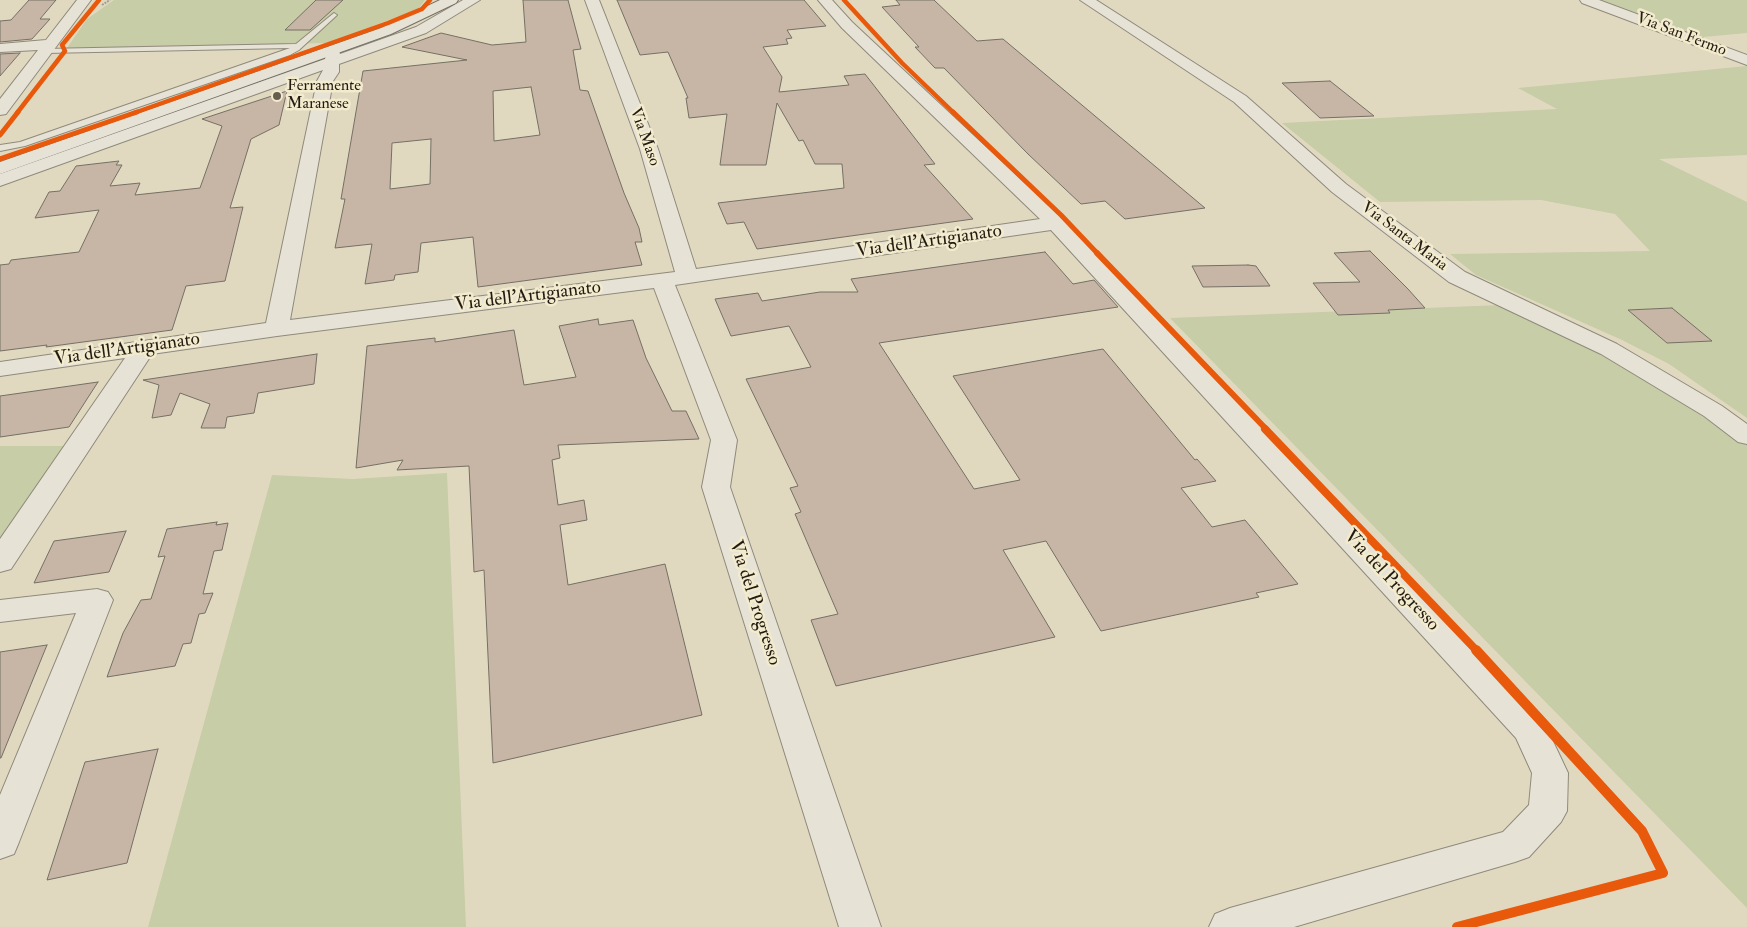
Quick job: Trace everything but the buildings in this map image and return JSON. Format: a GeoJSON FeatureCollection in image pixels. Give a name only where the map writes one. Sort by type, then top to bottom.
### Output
{"type":"FeatureCollection","features":[{"type":"Feature","properties":{"kind":"street"},"geometry":{"type":"LineString","coordinates":[[0,180],[297,73],[452,0]]}},
{"type":"Feature","properties":{"kind":"street"},"geometry":{"type":"LineString","coordinates":[[0,168],[280,69],[421,30],[474,0]]}},
{"type":"Feature","properties":{"kind":"street","name":"Via Maso"},"geometry":{"type":"LineString","coordinates":[[592,0],[649,149],[674,279]]}},
{"type":"Feature","properties":{"kind":"street","name":"Via del Progresso"},"geometry":{"type":"LineString","coordinates":[[825,0],[847,25],[1056,223],[1530,730],[1550,773],[1548,810],[1515,845],[1230,927]]}},
{"type":"Feature","properties":{"kind":"street","name":"Via Santa Maria"},"geometry":{"type":"LineString","coordinates":[[1087,0],[1240,99],[1339,188],[1457,278],[1609,349],[1713,411],[1747,436]]}},
{"type":"Feature","properties":{"kind":"street","name":"Via San Fermo"},"geometry":{"type":"LineString","coordinates":[[1587,0],[1747,60]]}},
{"type":"Feature","properties":{"kind":"street"},"geometry":{"type":"LineString","coordinates":[[0,110],[49,48],[93,2]]}},
{"type":"Feature","properties":{"kind":"street"},"geometry":{"type":"LineString","coordinates":[[0,48],[49,48]]}},
{"type":"Feature","properties":{"kind":"street"},"geometry":{"type":"LineString","coordinates":[[277,329],[325,81],[331,72],[333,55]]}},
{"type":"Feature","properties":{"kind":"street"},"geometry":{"type":"LineString","coordinates":[[280,69],[325,81]]}},
{"type":"Feature","properties":{"kind":"street","name":"Via dell'Artigianato"},"geometry":{"type":"LineString","coordinates":[[0,369],[277,329],[674,279],[1056,223]]}},
{"type":"Feature","properties":{"kind":"street","name":"Via del Progresso"},"geometry":{"type":"LineString","coordinates":[[674,279],[724,440],[716,487],[860,927]]}},
{"type":"Feature","properties":{"kind":"street"},"geometry":{"type":"LineString","coordinates":[[0,562],[145,347]]}},
{"type":"Feature","properties":{"kind":"street"},"geometry":{"type":"LineString","coordinates":[[0,611],[97,600],[0,842]]}},
{"type":"Feature","properties":{"kind":"lane"},"geometry":{"type":"LineString","coordinates":[[0,148],[22,144],[287,53],[334,15]]}},
{"type":"Feature","properties":{"kind":"lane"},"geometry":{"type":"LineString","coordinates":[[49,48],[298,46]]}},
{"type":"Feature","properties":{"kind":"green space"},"geometry":{"type":"Polygon","coordinates":[[[114,0],[425,0],[418,9],[328,43],[67,48],[87,19],[114,0]]]}},
{"type":"Feature","properties":{"kind":"green space"},"geometry":{"type":"Polygon","coordinates":[[[1600,0],[1747,0],[1747,33],[1703,37],[1600,0]]]}},
{"type":"Feature","properties":{"kind":"green space"},"geometry":{"type":"Polygon","coordinates":[[[1747,66],[1747,155],[1659,159],[1747,202],[1747,418],[1669,364],[1622,340],[1476,275],[1450,254],[1650,251],[1615,214],[1541,200],[1380,202],[1282,123],[1557,109],[1518,88],[1747,66]]]}},
{"type":"Feature","properties":{"kind":"green space"},"geometry":{"type":"Polygon","coordinates":[[[1501,305],[1602,349],[1700,410],[1747,445],[1747,908],[1170,318],[1501,305]]]}},
{"type":"Feature","properties":{"kind":"green space"},"geometry":{"type":"Polygon","coordinates":[[[0,446],[69,446],[0,539],[0,446]]]}},
{"type":"Feature","properties":{"kind":"green space"},"geometry":{"type":"Polygon","coordinates":[[[447,473],[466,927],[148,927],[272,475],[353,479],[447,473]]]}},
{"type":"Feature","properties":{"kind":"cycle path"},"geometry":{"type":"LineString","coordinates":[[0,135],[65,51],[62,45],[99,0]]}},
{"type":"Feature","properties":{"kind":"cycle path"},"geometry":{"type":"LineString","coordinates":[[0,159],[242,76],[388,23],[422,9],[430,0]]}},
{"type":"Feature","properties":{"kind":"cycle path"},"geometry":{"type":"LineString","coordinates":[[844,0],[902,63],[1061,215],[1477,651],[1642,831],[1663,873],[1457,927]]}},
{"type":"Feature","properties":{"kind":"place","name":"Ferramente Maranese"},"geometry":{"type":"Point","coordinates":[277,96]}}]}
